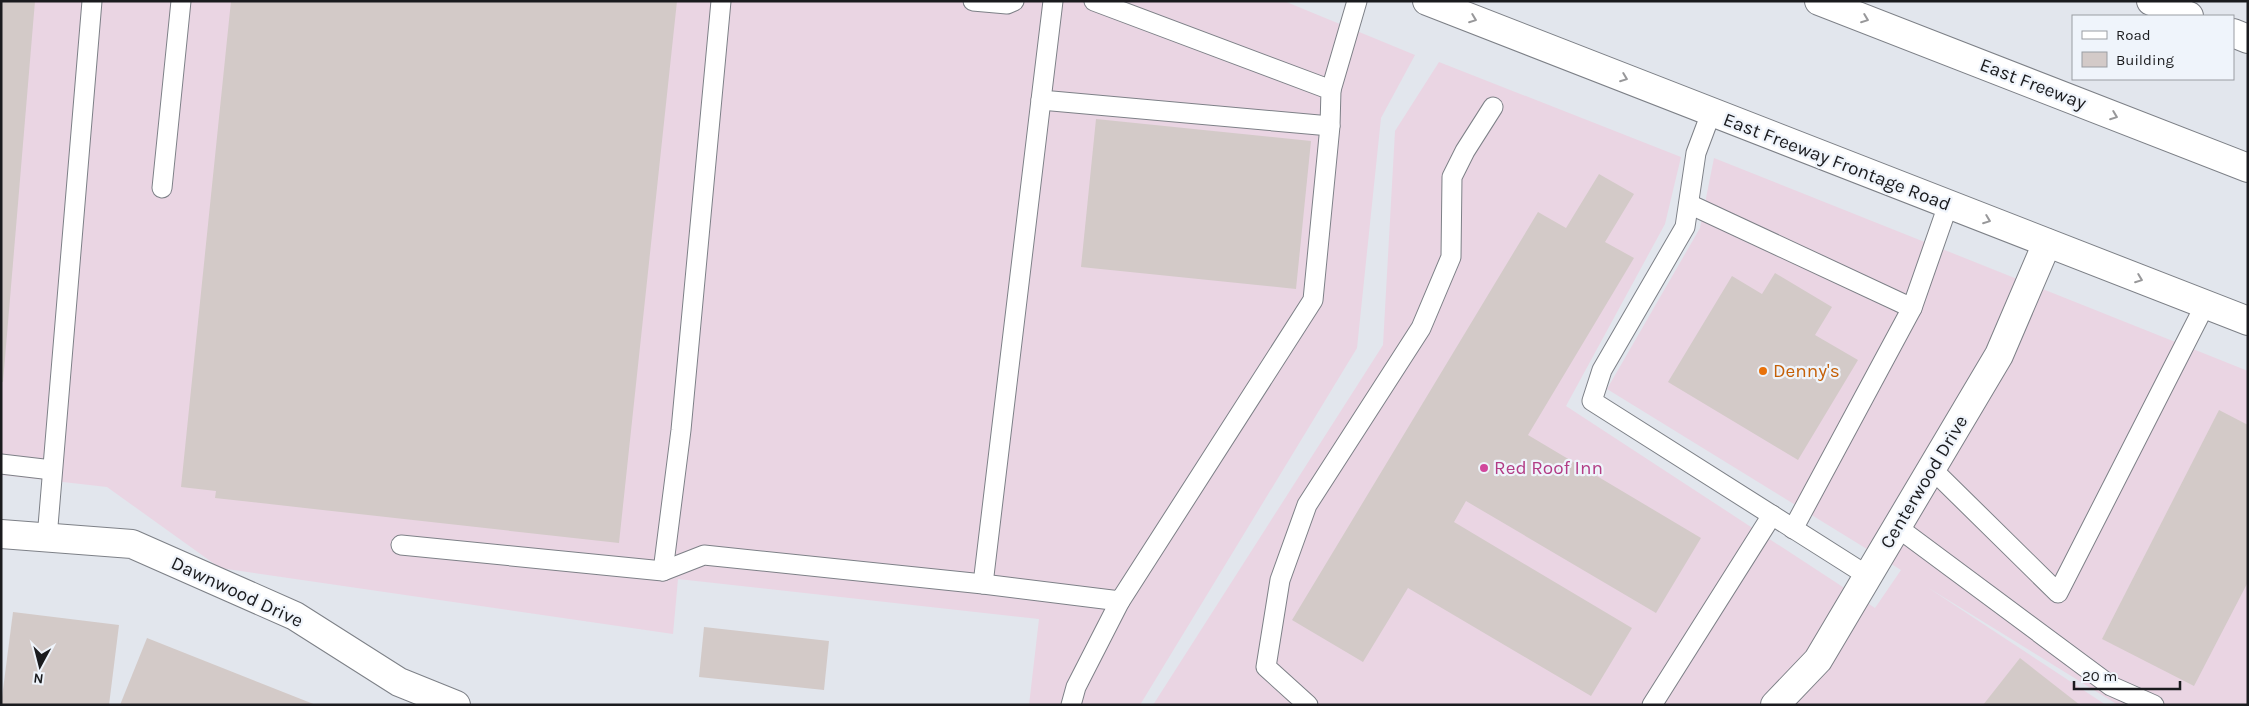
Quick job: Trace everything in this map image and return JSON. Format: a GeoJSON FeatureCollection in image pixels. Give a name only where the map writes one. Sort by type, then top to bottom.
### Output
{"type":"FeatureCollection","features":[{"type":"Feature","properties":{"kind":"main road","name":"East Freeway Frontage Road"},"geometry":{"type":"LineString","coordinates":[[1427,1],[2248,321]]}},
{"type":"Feature","properties":{"kind":"main road","name":"East Freeway"},"geometry":{"type":"LineString","coordinates":[[1819,1],[2248,168]]}},
{"type":"Feature","properties":{"kind":"main road"},"geometry":{"type":"LineString","coordinates":[[2151,1],[2186,15]]}},
{"type":"Feature","properties":{"kind":"main road"},"geometry":{"type":"LineString","coordinates":[[2234,33],[2248,39]]}},
{"type":"Feature","properties":{"kind":"main road","name":"Centerwood Drive"},"geometry":{"type":"LineString","coordinates":[[1775,705],[1818,660],[1932,469],[1999,354],[2047,243]]}},
{"type":"Feature","properties":{"kind":"main road","name":"Dawnwood Drive"},"geometry":{"type":"LineString","coordinates":[[1,534],[132,544],[295,616],[400,682],[456,705]]}},
{"type":"Feature","properties":{"kind":"lane"},"geometry":{"type":"LineString","coordinates":[[47,538],[92,1]]}},
{"type":"Feature","properties":{"kind":"lane"},"geometry":{"type":"LineString","coordinates":[[162,188],[181,1]]}},
{"type":"Feature","properties":{"kind":"lane"},"geometry":{"type":"LineString","coordinates":[[663,571],[681,430],[721,1]]}},
{"type":"Feature","properties":{"kind":"lane"},"geometry":{"type":"LineString","coordinates":[[973,1],[1006,4],[1014,1]]}},
{"type":"Feature","properties":{"kind":"lane"},"geometry":{"type":"LineString","coordinates":[[983,584],[1053,1]]}},
{"type":"Feature","properties":{"kind":"lane"},"geometry":{"type":"LineString","coordinates":[[1094,1],[1331,90]]}},
{"type":"Feature","properties":{"kind":"lane"},"geometry":{"type":"LineString","coordinates":[[1071,705],[1076,687],[1120,601],[1313,300],[1330,126],[1331,90],[1357,1]]}},
{"type":"Feature","properties":{"kind":"lane"},"geometry":{"type":"LineString","coordinates":[[1042,100],[1330,126]]}},
{"type":"Feature","properties":{"kind":"lane"},"geometry":{"type":"LineString","coordinates":[[1308,705],[1266,667],[1280,580],[1307,506],[1422,328],[1451,257],[1452,176],[1465,151],[1493,107]]}},
{"type":"Feature","properties":{"kind":"lane"},"geometry":{"type":"LineString","coordinates":[[1711,112],[1696,153],[1685,227],[1602,370],[1592,401],[1868,576]]}},
{"type":"Feature","properties":{"kind":"lane"},"geometry":{"type":"LineString","coordinates":[[1689,204],[1912,308]]}},
{"type":"Feature","properties":{"kind":"lane"},"geometry":{"type":"LineString","coordinates":[[1793,529],[1912,308],[1948,205]]}},
{"type":"Feature","properties":{"kind":"lane"},"geometry":{"type":"LineString","coordinates":[[1932,469],[2058,593],[2205,305]]}},
{"type":"Feature","properties":{"kind":"lane"},"geometry":{"type":"LineString","coordinates":[[1,464],[52,470]]}},
{"type":"Feature","properties":{"kind":"lane"},"geometry":{"type":"LineString","coordinates":[[1652,705],[1772,515]]}},
{"type":"Feature","properties":{"kind":"lane"},"geometry":{"type":"LineString","coordinates":[[1897,527],[2111,686],[2154,705]]}},
{"type":"Feature","properties":{"kind":"lane"},"geometry":{"type":"LineString","coordinates":[[401,545],[663,571],[704,555],[983,584],[1120,601]]}},
{"type":"Feature","properties":{"kind":"shaded area"},"geometry":{"type":"Polygon","coordinates":[[[1,1],[1284,1],[1415,55],[1381,118],[1357,348],[1140,705],[1029,705],[1039,619],[678,579],[673,634],[220,568],[107,487],[1,475],[1,1]]]}},
{"type":"Feature","properties":{"kind":"shaded area"},"geometry":{"type":"Polygon","coordinates":[[[1439,62],[1681,157],[1665,224],[1566,406],[1875,608],[1901,570],[1607,389],[1700,228],[1714,158],[2248,371],[2248,705],[2118,705],[1927,587],[2106,705],[1153,705],[1383,345],[1395,131],[1439,62]]]}},
{"type":"Feature","properties":{"kind":"building"},"geometry":{"type":"Polygon","coordinates":[[[1,1],[35,1],[3,382],[1,382],[1,1]]]}},
{"type":"Feature","properties":{"kind":"building"},"geometry":{"type":"Polygon","coordinates":[[[231,1],[677,1],[619,543],[215,498],[216,491],[181,487],[231,1]]]}},
{"type":"Feature","properties":{"kind":"building"},"geometry":{"type":"Polygon","coordinates":[[[1096,119],[1311,141],[1296,289],[1081,267],[1096,119]]]}},
{"type":"Feature","properties":{"kind":"building","name":"Red Roof Inn"},"geometry":{"type":"Polygon","coordinates":[[[1599,174],[1634,194],[1605,242],[1634,258],[1528,435],[1701,538],[1656,613],[1466,501],[1454,522],[1632,628],[1591,696],[1408,588],[1363,662],[1292,620],[1538,212],[1566,228],[1599,174]]]}},
{"type":"Feature","properties":{"kind":"building","name":"Denny's"},"geometry":{"type":"Polygon","coordinates":[[[1775,273],[1832,307],[1815,335],[1858,360],[1798,460],[1668,382],[1732,276],[1762,294],[1775,273]]]}},
{"type":"Feature","properties":{"kind":"building"},"geometry":{"type":"Polygon","coordinates":[[[2219,410],[2248,425],[2248,582],[2194,686],[2102,639],[2219,410]]]}},
{"type":"Feature","properties":{"kind":"building"},"geometry":{"type":"Polygon","coordinates":[[[13,612],[119,625],[109,705],[1,705],[13,612]]]}},
{"type":"Feature","properties":{"kind":"building"},"geometry":{"type":"Polygon","coordinates":[[[704,627],[829,641],[824,690],[699,677],[704,627]]]}},
{"type":"Feature","properties":{"kind":"building"},"geometry":{"type":"Polygon","coordinates":[[[147,638],[316,705],[120,705],[147,638]]]}},
{"type":"Feature","properties":{"kind":"building"},"geometry":{"type":"Polygon","coordinates":[[[2020,658],[2080,705],[1983,705],[2020,658]]]}},
{"type":"Feature","properties":{"kind":"place","name":"Denny's"},"geometry":{"type":"Point","coordinates":[1763,371]}},
{"type":"Feature","properties":{"kind":"place","name":"Red Roof Inn"},"geometry":{"type":"Point","coordinates":[1484,468]}}]}
